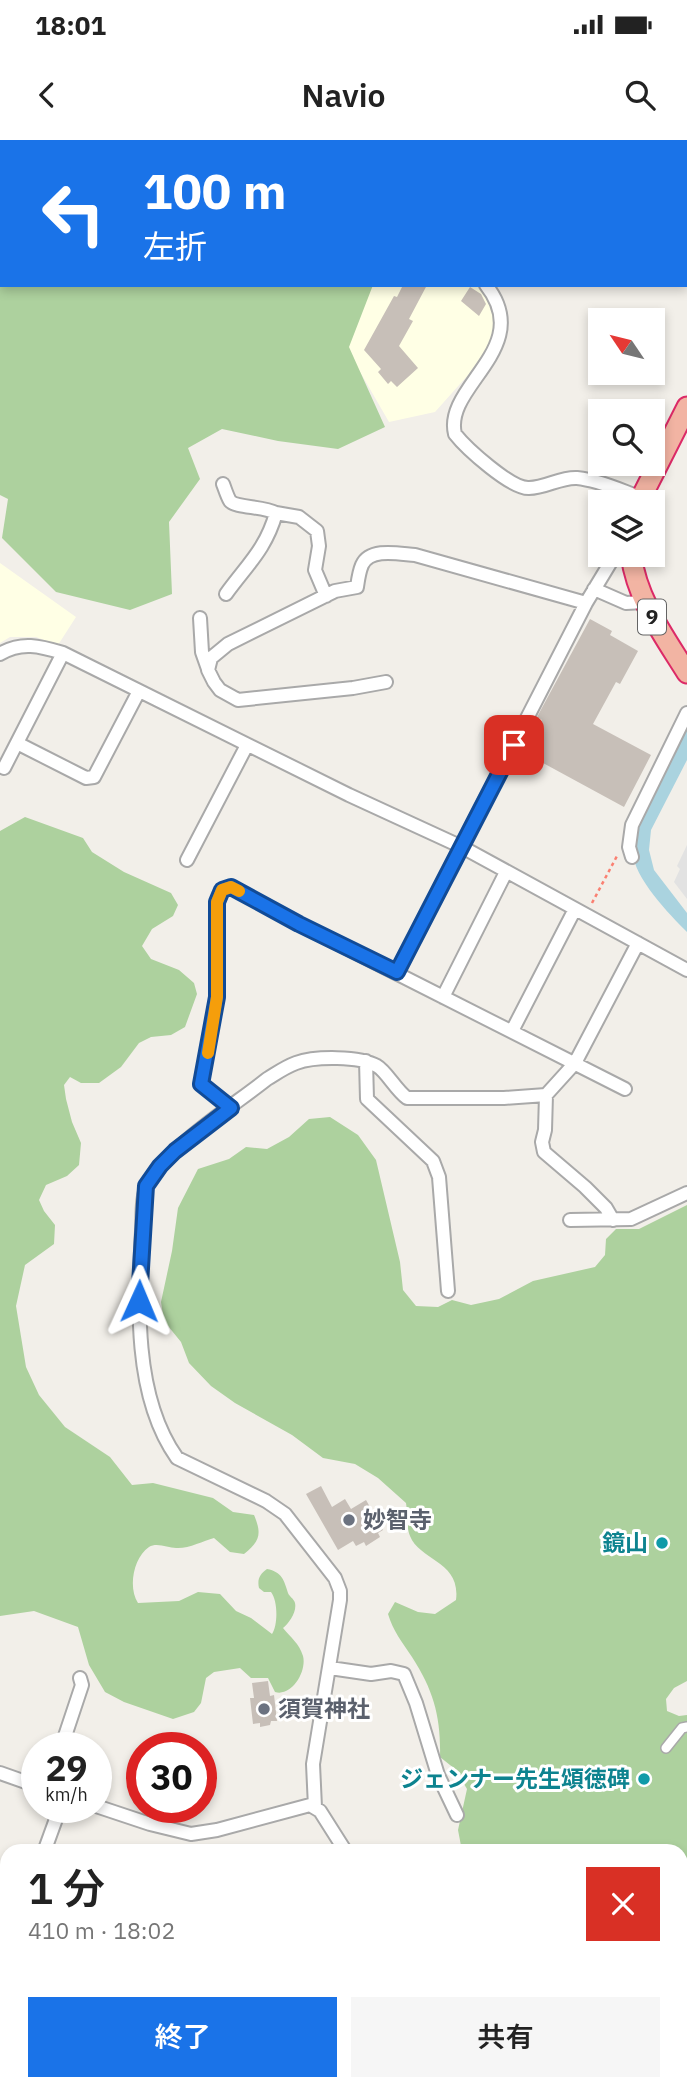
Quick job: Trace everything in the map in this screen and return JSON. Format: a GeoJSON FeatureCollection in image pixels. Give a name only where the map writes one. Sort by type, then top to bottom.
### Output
{"type":"FeatureCollection","features":[{"type":"Feature","properties":{"kind":"highway"},"geometry":{"type":"LineString","coordinates":[[645,490],[687,407]]}},
{"type":"Feature","properties":{"kind":"highway","name":"9"},"geometry":{"type":"LineString","coordinates":[[634,567],[645,602],[687,673]]}},
{"type":"Feature","properties":{"kind":"street"},"geometry":{"type":"LineString","coordinates":[[487,287],[501,314],[498,340],[460,408],[454,423],[455,434],[515,485],[529,488],[561,479],[581,478],[615,490]]}},
{"type":"Feature","properties":{"kind":"street"},"geometry":{"type":"LineString","coordinates":[[223,484],[230,500],[237,506],[264,508],[299,517],[317,531],[319,546],[315,570],[326,596]]}},
{"type":"Feature","properties":{"kind":"street"},"geometry":{"type":"LineString","coordinates":[[226,594],[262,548],[271,532],[276,513]]}},
{"type":"Feature","properties":{"kind":"street"},"geometry":{"type":"LineString","coordinates":[[208,670],[211,659],[228,644],[335,591],[357,587],[362,565],[367,558],[388,553],[415,555],[586,603]]}},
{"type":"Feature","properties":{"kind":"street"},"geometry":{"type":"LineString","coordinates":[[397,972],[607,567]]}},
{"type":"Feature","properties":{"kind":"street"},"geometry":{"type":"LineString","coordinates":[[594,589],[626,603],[645,602]]}},
{"type":"Feature","properties":{"kind":"street"},"geometry":{"type":"LineString","coordinates":[[200,618],[202,652],[208,670],[220,690],[238,700],[386,682]]}},
{"type":"Feature","properties":{"kind":"street"},"geometry":{"type":"LineString","coordinates":[[0,654],[9,648],[28,645],[63,653],[247,745],[462,847],[687,970]]}},
{"type":"Feature","properties":{"kind":"street"},"geometry":{"type":"LineString","coordinates":[[4,768],[63,653]]}},
{"type":"Feature","properties":{"kind":"street"},"geometry":{"type":"LineString","coordinates":[[17,743],[86,778],[94,777],[139,691]]}},
{"type":"Feature","properties":{"kind":"street"},"geometry":{"type":"LineString","coordinates":[[632,857],[629,848],[632,825],[687,713]]}},
{"type":"Feature","properties":{"kind":"street"},"geometry":{"type":"LineString","coordinates":[[187,860],[247,745]]}},
{"type":"Feature","properties":{"kind":"street"},"geometry":{"type":"LineString","coordinates":[[443,997],[506,872]]}},
{"type":"Feature","properties":{"kind":"street"},"geometry":{"type":"LineString","coordinates":[[231,1108],[201,1084],[217,997],[217,902],[222,890],[231,887],[625,1089]]}},
{"type":"Feature","properties":{"kind":"street"},"geometry":{"type":"LineString","coordinates":[[512,1031],[580,912]]}},
{"type":"Feature","properties":{"kind":"street"},"geometry":{"type":"LineString","coordinates":[[315,1807],[313,1764],[340,1591],[335,1578],[285,1514],[267,1501],[177,1458],[170,1448],[153,1407],[139,1329],[146,1186],[175,1151],[283,1069],[299,1061],[366,1061],[381,1068],[393,1086],[407,1098],[504,1098],[546,1094],[575,1063],[638,943]]}},
{"type":"Feature","properties":{"kind":"street"},"geometry":{"type":"LineString","coordinates":[[366,1061],[367,1099],[433,1161],[439,1177],[448,1291]]}},
{"type":"Feature","properties":{"kind":"street"},"geometry":{"type":"LineString","coordinates":[[546,1094],[542,1149],[606,1208],[612,1220]]}},
{"type":"Feature","properties":{"kind":"street"},"geometry":{"type":"LineString","coordinates":[[570,1220],[612,1220],[640,1216],[687,1193]]}},
{"type":"Feature","properties":{"kind":"street"},"geometry":{"type":"LineString","coordinates":[[330,1668],[371,1674],[391,1671],[404,1674],[438,1774],[457,1815]]}},
{"type":"Feature","properties":{"kind":"street"},"geometry":{"type":"LineString","coordinates":[[66,1732],[82,1685],[80,1678]]}},
{"type":"Feature","properties":{"kind":"street"},"geometry":{"type":"LineString","coordinates":[[666,1748],[682,1728],[687,1727]]}},
{"type":"Feature","properties":{"kind":"street"},"geometry":{"type":"LineString","coordinates":[[0,1773],[21,1780]]}},
{"type":"Feature","properties":{"kind":"street"},"geometry":{"type":"LineString","coordinates":[[112,1811],[191,1834],[217,1830],[305,1806],[315,1807],[341,1844]]}},
{"type":"Feature","properties":{"kind":"street"},"geometry":{"type":"LineString","coordinates":[[47,1844],[55,1823]]}},
{"type":"Feature","properties":{"kind":"path"},"geometry":{"type":"LineString","coordinates":[[580,912],[618,856]]}},
{"type":"Feature","properties":{"kind":"shaded area"},"geometry":{"type":"Polygon","coordinates":[[[356,287],[497,287],[493,334],[485,351],[435,412],[389,422],[344,344],[356,287]]]}},
{"type":"Feature","properties":{"kind":"shaded area"},"geometry":{"type":"Polygon","coordinates":[[[0,563],[76,617],[58,645],[36,637],[10,637],[0,643],[0,563]]]}},
{"type":"Feature","properties":{"kind":"shaded area"},"geometry":{"type":"Polygon","coordinates":[[[687,845],[687,899],[674,882],[680,869],[677,866],[687,845]]]}},
{"type":"Feature","properties":{"kind":"green space"},"geometry":{"type":"Polygon","coordinates":[[[0,287],[372,287],[349,347],[385,427],[338,449],[278,441],[222,429],[188,448],[200,479],[169,522],[172,594],[130,610],[56,592],[2,538],[8,499],[0,495],[0,287]]]}},
{"type":"Feature","properties":{"kind":"green space"},"geometry":{"type":"Polygon","coordinates":[[[25,817],[83,838],[92,852],[124,872],[171,893],[178,905],[173,916],[152,929],[142,946],[151,959],[179,970],[194,983],[197,994],[185,1027],[171,1035],[151,1037],[139,1043],[121,1067],[99,1083],[81,1083],[70,1077],[64,1085],[72,1122],[81,1143],[79,1165],[67,1176],[46,1185],[39,1200],[55,1225],[54,1244],[25,1265],[16,1306],[26,1367],[39,1395],[65,1427],[110,1457],[132,1485],[153,1483],[213,1498],[233,1512],[254,1515],[258,1537],[244,1554],[230,1552],[214,1538],[181,1548],[159,1545],[149,1547],[139,1558],[134,1574],[133,1589],[138,1603],[179,1601],[198,1592],[220,1594],[236,1611],[251,1618],[272,1634],[276,1619],[275,1601],[271,1592],[264,1592],[258,1585],[260,1577],[267,1569],[282,1577],[294,1602],[294,1614],[283,1628],[297,1644],[304,1662],[297,1682],[292,1687],[281,1693],[275,1692],[268,1678],[251,1678],[240,1668],[214,1672],[206,1678],[201,1703],[194,1712],[173,1719],[124,1702],[105,1692],[89,1665],[78,1627],[34,1611],[0,1616],[0,831],[25,817]]]}},
{"type":"Feature","properties":{"kind":"green space"},"geometry":{"type":"Polygon","coordinates":[[[330,1117],[358,1135],[376,1160],[400,1262],[403,1290],[416,1306],[438,1307],[452,1300],[471,1305],[499,1299],[533,1281],[595,1267],[605,1255],[606,1239],[616,1229],[639,1229],[687,1205],[687,1681],[674,1688],[666,1699],[667,1711],[679,1716],[687,1715],[687,1844],[461,1844],[458,1830],[467,1789],[455,1769],[440,1757],[439,1730],[431,1693],[388,1614],[395,1602],[418,1612],[435,1614],[456,1600],[456,1587],[452,1577],[415,1544],[409,1532],[406,1503],[378,1478],[355,1464],[323,1458],[292,1435],[235,1403],[211,1386],[189,1363],[181,1342],[164,1321],[161,1302],[178,1208],[198,1169],[229,1159],[246,1147],[267,1149],[289,1137],[309,1119],[330,1117]]]}},
{"type":"Feature","properties":{"kind":"water"},"geometry":{"type":"Polygon","coordinates":[[[687,723],[687,760],[651,830],[649,850],[654,870],[687,913],[687,932],[662,906],[646,884],[639,873],[633,852],[639,821],[646,803],[687,723]]]}},
{"type":"Feature","properties":{"kind":"building"},"geometry":{"type":"Polygon","coordinates":[[[402,287],[426,287],[409,319],[413,321],[399,346],[418,368],[397,387],[391,381],[388,384],[378,372],[381,369],[364,350],[394,296],[397,297],[402,287]]]}},
{"type":"Feature","properties":{"kind":"building"},"geometry":{"type":"Polygon","coordinates":[[[470,287],[481,294],[486,304],[479,316],[461,301],[470,287]]]}},
{"type":"Feature","properties":{"kind":"building"},"geometry":{"type":"Polygon","coordinates":[[[590,619],[612,631],[610,635],[638,651],[620,684],[616,682],[593,724],[651,755],[624,807],[532,757],[538,746],[534,743],[543,726],[540,723],[542,720],[537,717],[590,619]]]}},
{"type":"Feature","properties":{"kind":"building","name":"妙智寺"},"geometry":{"type":"Polygon","coordinates":[[[321,1486],[332,1507],[345,1499],[351,1509],[366,1500],[383,1530],[378,1533],[380,1537],[366,1546],[364,1542],[356,1546],[353,1541],[338,1550],[306,1494],[321,1486]]]}},
{"type":"Feature","properties":{"kind":"building","name":"須賀神社"},"geometry":{"type":"Polygon","coordinates":[[[268,1681],[270,1696],[274,1695],[277,1721],[260,1727],[260,1723],[253,1724],[250,1698],[254,1698],[252,1683],[268,1681]]]}},
{"type":"Feature","properties":{"kind":"slow traffic"},"geometry":{"type":"LineString","coordinates":[[208,1053],[217,997],[217,902],[222,890],[231,887],[239,891]]}},
{"type":"Feature","properties":{"kind":"place","name":"妙智寺"},"geometry":{"type":"Point","coordinates":[349,1520]}},
{"type":"Feature","properties":{"kind":"place","name":"鏡山"},"geometry":{"type":"Point","coordinates":[662,1543]}},
{"type":"Feature","properties":{"kind":"place","name":"須賀神社"},"geometry":{"type":"Point","coordinates":[264,1709]}},
{"type":"Feature","properties":{"kind":"place","name":"ジェンナー先生頌徳碑"},"geometry":{"type":"Point","coordinates":[644,1779]}},
{"type":"Feature","properties":{"kind":"route"},"geometry":{"type":"LineString","coordinates":[[139,1301],[146,1186],[175,1151],[231,1108],[201,1084],[206,1071],[217,997],[217,902],[222,890],[231,887],[397,972],[514,745]]}}]}
